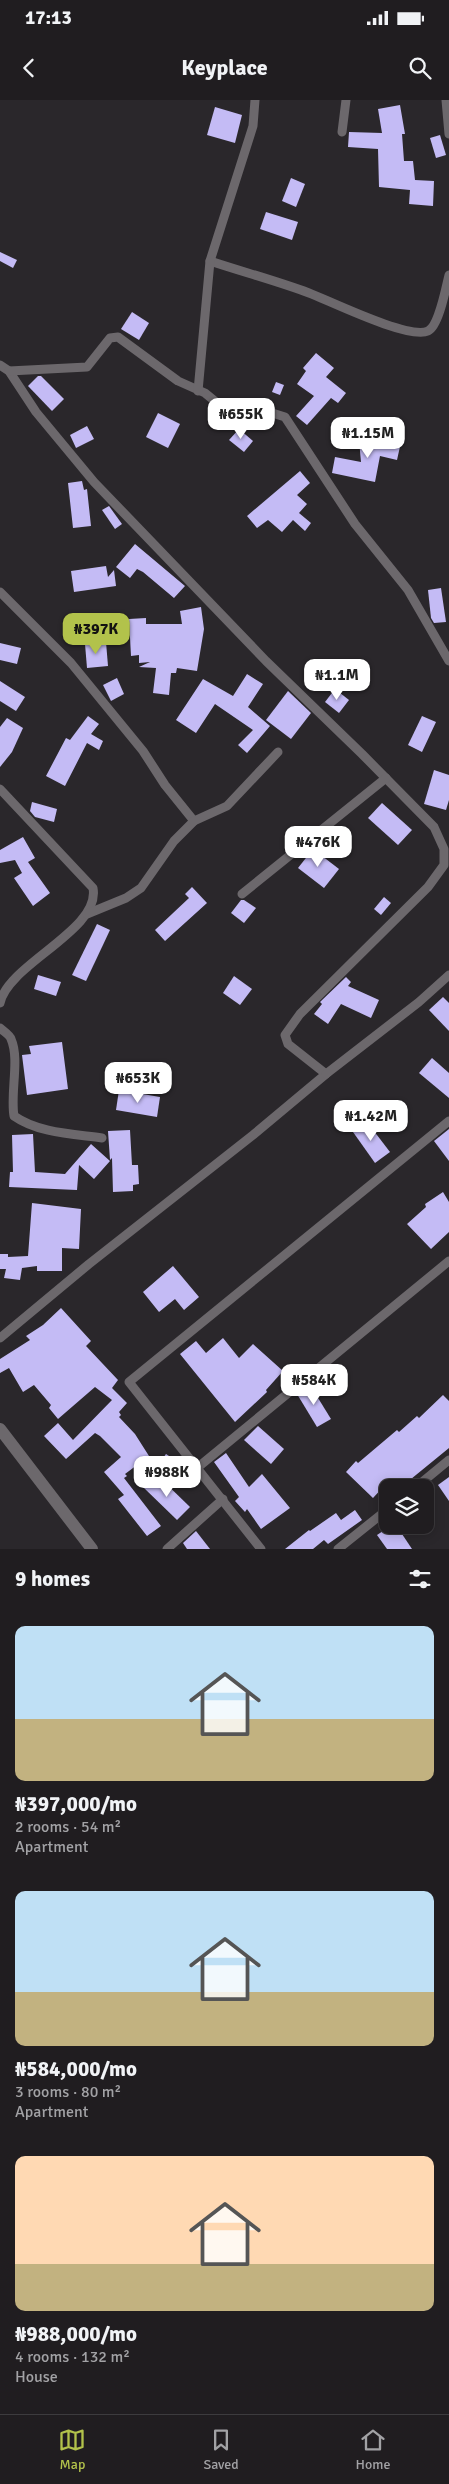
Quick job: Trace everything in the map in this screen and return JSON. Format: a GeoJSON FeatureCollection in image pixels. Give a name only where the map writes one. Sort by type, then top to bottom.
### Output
{"type":"FeatureCollection","features":[{"type":"Feature","properties":{"kind":"main road"},"geometry":{"type":"LineString","coordinates":[[0,1429],[92,1549]]}},
{"type":"Feature","properties":{"kind":"street"},"geometry":{"type":"LineString","coordinates":[[198,391],[210,261],[253,126],[255,100]]}},
{"type":"Feature","properties":{"kind":"street"},"geometry":{"type":"LineString","coordinates":[[342,132],[346,100]]}},
{"type":"Feature","properties":{"kind":"street"},"geometry":{"type":"LineString","coordinates":[[446,100],[449,134]]}},
{"type":"Feature","properties":{"kind":"street"},"geometry":{"type":"LineString","coordinates":[[210,261],[308,293],[383,324],[419,332],[427,332],[435,326],[449,275]]}},
{"type":"Feature","properties":{"kind":"street"},"geometry":{"type":"LineString","coordinates":[[9,371],[87,367],[110,338],[118,337],[178,381],[205,393],[222,406],[234,410],[253,407],[286,417],[355,524],[408,590],[449,661]]}},
{"type":"Feature","properties":{"kind":"street"},"geometry":{"type":"LineString","coordinates":[[0,365],[9,371],[36,412],[94,482],[266,661],[434,827],[444,849],[444,865],[428,887],[300,1014],[285,1035],[288,1044],[326,1074]]}},
{"type":"Feature","properties":{"kind":"street"},"geometry":{"type":"LineString","coordinates":[[0,592],[71,663],[143,751],[165,785],[194,821]]}},
{"type":"Feature","properties":{"kind":"street"},"geometry":{"type":"LineString","coordinates":[[87,914],[126,898],[141,888],[174,841],[194,821],[227,806],[278,752]]}},
{"type":"Feature","properties":{"kind":"street"},"geometry":{"type":"LineString","coordinates":[[242,894],[386,778]]}},
{"type":"Feature","properties":{"kind":"street"},"geometry":{"type":"LineString","coordinates":[[0,789],[93,888],[95,898],[87,914],[43,956],[13,980],[1,997]]}},
{"type":"Feature","properties":{"kind":"street"},"geometry":{"type":"LineString","coordinates":[[0,1338],[89,1264],[419,1002],[449,975]]}},
{"type":"Feature","properties":{"kind":"street"},"geometry":{"type":"LineString","coordinates":[[0,1028],[11,1038],[14,1060],[11,1101],[14,1116],[22,1121],[51,1130],[102,1138]]}},
{"type":"Feature","properties":{"kind":"street"},"geometry":{"type":"LineString","coordinates":[[261,1549],[129,1382],[449,1121]]}},
{"type":"Feature","properties":{"kind":"street"},"geometry":{"type":"LineString","coordinates":[[197,1468],[449,1261]]}},
{"type":"Feature","properties":{"kind":"street"},"geometry":{"type":"LineString","coordinates":[[426,1479],[449,1460]]}},
{"type":"Feature","properties":{"kind":"street"},"geometry":{"type":"LineString","coordinates":[[167,1549],[223,1499]]}},
{"type":"Feature","properties":{"kind":"street"},"geometry":{"type":"LineString","coordinates":[[338,1549],[379,1516]]}},
{"type":"Feature","properties":{"kind":"building"},"geometry":{"type":"Polygon","coordinates":[[[400,105],[405,134],[402,134],[404,161],[413,161],[415,180],[434,181],[433,206],[409,204],[410,190],[379,187],[378,149],[348,147],[349,132],[382,133],[378,109],[400,105]]]}},
{"type":"Feature","properties":{"kind":"building"},"geometry":{"type":"Polygon","coordinates":[[[215,107],[242,115],[235,143],[207,135],[215,107]]]}},
{"type":"Feature","properties":{"kind":"building"},"geometry":{"type":"Polygon","coordinates":[[[440,135],[446,155],[436,158],[430,138],[440,135]]]}},
{"type":"Feature","properties":{"kind":"building"},"geometry":{"type":"Polygon","coordinates":[[[291,178],[305,184],[296,207],[282,201],[291,178]]]}},
{"type":"Feature","properties":{"kind":"building"},"geometry":{"type":"Polygon","coordinates":[[[266,212],[298,222],[292,240],[260,229],[266,212]]]}},
{"type":"Feature","properties":{"kind":"building"},"geometry":{"type":"Polygon","coordinates":[[[0,252],[17,260],[13,268],[0,261],[0,252]]]}},
{"type":"Feature","properties":{"kind":"building"},"geometry":{"type":"Polygon","coordinates":[[[132,312],[149,323],[139,340],[121,329],[132,312]]]}},
{"type":"Feature","properties":{"kind":"building"},"geometry":{"type":"Polygon","coordinates":[[[316,353],[334,368],[326,377],[346,393],[338,403],[331,398],[307,425],[296,416],[314,396],[297,384],[306,371],[303,368],[316,353]]]}},
{"type":"Feature","properties":{"kind":"building"},"geometry":{"type":"Polygon","coordinates":[[[38,376],[41,376],[64,399],[52,411],[28,386],[38,376]]]}},
{"type":"Feature","properties":{"kind":"building"},"geometry":{"type":"Polygon","coordinates":[[[276,382],[284,385],[280,395],[272,392],[276,382]]]}},
{"type":"Feature","properties":{"kind":"building"},"geometry":{"type":"Polygon","coordinates":[[[158,413],[180,424],[168,448],[146,437],[158,413]]]}},
{"type":"Feature","properties":{"kind":"building"},"geometry":{"type":"Polygon","coordinates":[[[87,426],[94,439],[76,448],[70,435],[87,426]]]}},
{"type":"Feature","properties":{"kind":"building"},"geometry":{"type":"Polygon","coordinates":[[[239,429],[253,441],[244,452],[229,440],[239,429]]]}},
{"type":"Feature","properties":{"kind":"building"},"geometry":{"type":"Polygon","coordinates":[[[382,438],[401,442],[397,460],[380,456],[375,482],[332,473],[335,457],[361,462],[359,440],[382,438]]]}},
{"type":"Feature","properties":{"kind":"building"},"geometry":{"type":"Polygon","coordinates":[[[300,471],[310,483],[297,495],[307,504],[299,513],[311,523],[305,531],[293,520],[282,532],[268,520],[257,528],[247,516],[300,471]]]}},
{"type":"Feature","properties":{"kind":"building"},"geometry":{"type":"Polygon","coordinates":[[[82,481],[84,490],[87,489],[91,526],[73,528],[68,483],[82,481]]]}},
{"type":"Feature","properties":{"kind":"building"},"geometry":{"type":"Polygon","coordinates":[[[109,506],[122,524],[115,529],[102,510],[109,506]]]}},
{"type":"Feature","properties":{"kind":"building"},"geometry":{"type":"Polygon","coordinates":[[[135,544],[185,586],[174,598],[143,572],[137,569],[130,578],[116,567],[135,544]]]}},
{"type":"Feature","properties":{"kind":"building"},"geometry":{"type":"Polygon","coordinates":[[[106,566],[108,577],[114,570],[116,586],[74,592],[71,571],[106,566]]]}},
{"type":"Feature","properties":{"kind":"building"},"geometry":{"type":"Polygon","coordinates":[[[441,588],[446,622],[434,623],[431,618],[428,590],[441,588]]]}},
{"type":"Feature","properties":{"kind":"building"},"geometry":{"type":"Polygon","coordinates":[[[201,607],[204,629],[197,671],[177,668],[176,673],[171,673],[169,695],[153,693],[156,668],[139,667],[150,662],[139,663],[139,655],[131,656],[129,619],[146,618],[146,624],[182,624],[180,611],[201,607]]]}},
{"type":"Feature","properties":{"kind":"building"},"geometry":{"type":"Polygon","coordinates":[[[106,642],[108,666],[87,668],[85,644],[106,642]]]}},
{"type":"Feature","properties":{"kind":"building"},"geometry":{"type":"Polygon","coordinates":[[[0,643],[21,648],[17,664],[0,660],[0,643]]]}},
{"type":"Feature","properties":{"kind":"building"},"geometry":{"type":"Polygon","coordinates":[[[247,674],[263,684],[248,707],[270,726],[247,753],[238,745],[253,730],[215,704],[196,733],[176,720],[203,679],[233,696],[247,674]]]}},
{"type":"Feature","properties":{"kind":"building"},"geometry":{"type":"Polygon","coordinates":[[[117,678],[124,694],[111,701],[103,685],[117,678]]]}},
{"type":"Feature","properties":{"kind":"building"},"geometry":{"type":"Polygon","coordinates":[[[0,681],[25,697],[16,711],[0,701],[0,681]]]}},
{"type":"Feature","properties":{"kind":"building"},"geometry":{"type":"Polygon","coordinates":[[[335,689],[349,700],[339,713],[325,702],[335,689]]]}},
{"type":"Feature","properties":{"kind":"building"},"geometry":{"type":"Polygon","coordinates":[[[288,691],[311,713],[291,739],[266,720],[288,691]]]}},
{"type":"Feature","properties":{"kind":"building"},"geometry":{"type":"Polygon","coordinates":[[[88,716],[99,724],[91,734],[103,741],[99,750],[87,743],[65,786],[46,776],[66,738],[70,740],[88,716]]]}},
{"type":"Feature","properties":{"kind":"building"},"geometry":{"type":"Polygon","coordinates":[[[422,716],[436,722],[422,752],[408,745],[422,716]]]}},
{"type":"Feature","properties":{"kind":"building"},"geometry":{"type":"Polygon","coordinates":[[[7,718],[23,728],[12,752],[0,767],[0,727],[7,718]]]}},
{"type":"Feature","properties":{"kind":"building"},"geometry":{"type":"Polygon","coordinates":[[[434,770],[449,775],[449,800],[446,810],[424,804],[434,770]]]}},
{"type":"Feature","properties":{"kind":"building"},"geometry":{"type":"Polygon","coordinates":[[[32,802],[57,809],[54,822],[35,817],[30,811],[32,802]]]}},
{"type":"Feature","properties":{"kind":"building"},"geometry":{"type":"Polygon","coordinates":[[[382,803],[412,830],[398,845],[368,818],[382,803]]]}},
{"type":"Feature","properties":{"kind":"building"},"geometry":{"type":"Polygon","coordinates":[[[23,837],[35,858],[28,862],[50,893],[33,906],[14,878],[22,873],[15,860],[0,863],[0,850],[23,837]]]}},
{"type":"Feature","properties":{"kind":"building"},"geometry":{"type":"Polygon","coordinates":[[[313,849],[339,869],[324,888],[298,868],[313,849]]]}},
{"type":"Feature","properties":{"kind":"building"},"geometry":{"type":"Polygon","coordinates":[[[192,887],[207,903],[165,941],[155,930],[189,898],[185,894],[192,887]]]}},
{"type":"Feature","properties":{"kind":"building"},"geometry":{"type":"Polygon","coordinates":[[[384,897],[391,903],[381,915],[374,909],[384,897]]]}},
{"type":"Feature","properties":{"kind":"building"},"geometry":{"type":"Polygon","coordinates":[[[241,900],[256,908],[244,923],[231,913],[241,900]]]}},
{"type":"Feature","properties":{"kind":"building"},"geometry":{"type":"Polygon","coordinates":[[[97,924],[110,930],[86,981],[72,975],[97,924]]]}},
{"type":"Feature","properties":{"kind":"building"},"geometry":{"type":"Polygon","coordinates":[[[38,975],[61,982],[56,996],[34,989],[38,975]]]}},
{"type":"Feature","properties":{"kind":"building"},"geometry":{"type":"Polygon","coordinates":[[[234,976],[252,989],[240,1005],[223,993],[234,976]]]}},
{"type":"Feature","properties":{"kind":"building"},"geometry":{"type":"Polygon","coordinates":[[[346,977],[351,982],[348,986],[379,1000],[371,1018],[341,1004],[328,1024],[314,1014],[322,1004],[320,1002],[346,977]]]}},
{"type":"Feature","properties":{"kind":"building"},"geometry":{"type":"Polygon","coordinates":[[[443,997],[449,1003],[449,1031],[429,1010],[443,997]]]}},
{"type":"Feature","properties":{"kind":"building"},"geometry":{"type":"Polygon","coordinates":[[[62,1042],[68,1089],[27,1095],[22,1055],[31,1054],[29,1046],[62,1042]]]}},
{"type":"Feature","properties":{"kind":"building"},"geometry":{"type":"Polygon","coordinates":[[[432,1058],[449,1073],[449,1098],[419,1073],[432,1058]]]}},
{"type":"Feature","properties":{"kind":"building"},"geometry":{"type":"Polygon","coordinates":[[[119,1090],[160,1097],[157,1117],[116,1110],[119,1090]]]}},
{"type":"Feature","properties":{"kind":"building"},"geometry":{"type":"Polygon","coordinates":[[[367,1122],[390,1152],[375,1163],[353,1132],[367,1122]]]}},
{"type":"Feature","properties":{"kind":"building"},"geometry":{"type":"Polygon","coordinates":[[[449,1129],[449,1161],[434,1141],[449,1129]]]}},
{"type":"Feature","properties":{"kind":"building"},"geometry":{"type":"Polygon","coordinates":[[[130,1130],[132,1165],[138,1165],[139,1184],[133,1185],[133,1191],[113,1192],[112,1158],[110,1160],[108,1131],[130,1130]]]}},
{"type":"Feature","properties":{"kind":"building"},"geometry":{"type":"Polygon","coordinates":[[[33,1134],[35,1172],[65,1174],[91,1144],[110,1161],[94,1179],[79,1165],[77,1190],[9,1187],[10,1172],[13,1172],[12,1135],[33,1134]]]}},
{"type":"Feature","properties":{"kind":"building"},"geometry":{"type":"Polygon","coordinates":[[[443,1192],[449,1202],[449,1232],[431,1249],[407,1224],[426,1207],[425,1204],[443,1192]]]}},
{"type":"Feature","properties":{"kind":"building"},"geometry":{"type":"Polygon","coordinates":[[[32,1203],[81,1209],[79,1249],[62,1248],[62,1271],[37,1271],[37,1266],[22,1268],[20,1280],[4,1278],[6,1269],[0,1269],[0,1254],[8,1254],[8,1257],[28,1256],[32,1203]]]}},
{"type":"Feature","properties":{"kind":"building"},"geometry":{"type":"Polygon","coordinates":[[[173,1266],[199,1297],[184,1310],[175,1299],[159,1312],[143,1292],[173,1266]]]}},
{"type":"Feature","properties":{"kind":"building"},"geometry":{"type":"Polygon","coordinates":[[[61,1308],[91,1341],[86,1346],[118,1380],[112,1388],[127,1403],[119,1412],[121,1415],[119,1417],[135,1434],[149,1456],[125,1474],[127,1476],[124,1478],[161,1526],[147,1536],[118,1499],[124,1495],[104,1472],[121,1457],[100,1436],[95,1433],[66,1459],[44,1436],[58,1423],[73,1440],[112,1400],[95,1387],[58,1419],[49,1408],[51,1405],[34,1385],[23,1392],[9,1368],[0,1373],[0,1359],[30,1340],[26,1336],[43,1325],[61,1308]]]}},
{"type":"Feature","properties":{"kind":"building"},"geometry":{"type":"Polygon","coordinates":[[[223,1338],[239,1358],[253,1344],[283,1371],[266,1390],[267,1392],[235,1422],[180,1354],[196,1341],[206,1353],[223,1338]]]}},
{"type":"Feature","properties":{"kind":"building"},"geometry":{"type":"Polygon","coordinates":[[[310,1385],[331,1419],[317,1427],[297,1394],[310,1385]]]}},
{"type":"Feature","properties":{"kind":"building"},"geometry":{"type":"Polygon","coordinates":[[[443,1395],[449,1401],[449,1448],[411,1479],[379,1479],[379,1492],[373,1498],[346,1472],[356,1461],[358,1463],[397,1430],[399,1432],[417,1416],[419,1418],[443,1395]]]}},
{"type":"Feature","properties":{"kind":"building"},"geometry":{"type":"Polygon","coordinates":[[[258,1426],[284,1449],[271,1464],[244,1440],[258,1426]]]}},
{"type":"Feature","properties":{"kind":"building"},"geometry":{"type":"Polygon","coordinates":[[[226,1453],[249,1487],[262,1474],[290,1508],[261,1529],[247,1509],[245,1512],[235,1501],[239,1497],[214,1462],[226,1453]]]}},
{"type":"Feature","properties":{"kind":"building"},"geometry":{"type":"Polygon","coordinates":[[[166,1454],[175,1460],[163,1475],[155,1469],[166,1454]]]}},
{"type":"Feature","properties":{"kind":"building"},"geometry":{"type":"Polygon","coordinates":[[[157,1475],[190,1507],[177,1520],[144,1488],[157,1475]]]}},
{"type":"Feature","properties":{"kind":"building"},"geometry":{"type":"Polygon","coordinates":[[[449,1477],[449,1501],[438,1485],[449,1477]]]}},
{"type":"Feature","properties":{"kind":"building"},"geometry":{"type":"Polygon","coordinates":[[[355,1510],[362,1520],[328,1544],[324,1540],[313,1549],[285,1549],[309,1530],[336,1513],[341,1520],[355,1510]]]}},
{"type":"Feature","properties":{"kind":"building"},"geometry":{"type":"Polygon","coordinates":[[[196,1531],[210,1549],[187,1549],[183,1543],[196,1531]]]}},
{"type":"Feature","properties":{"kind":"building"},"geometry":{"type":"Polygon","coordinates":[[[402,1534],[412,1549],[387,1549],[377,1535],[402,1534]]]}}]}
